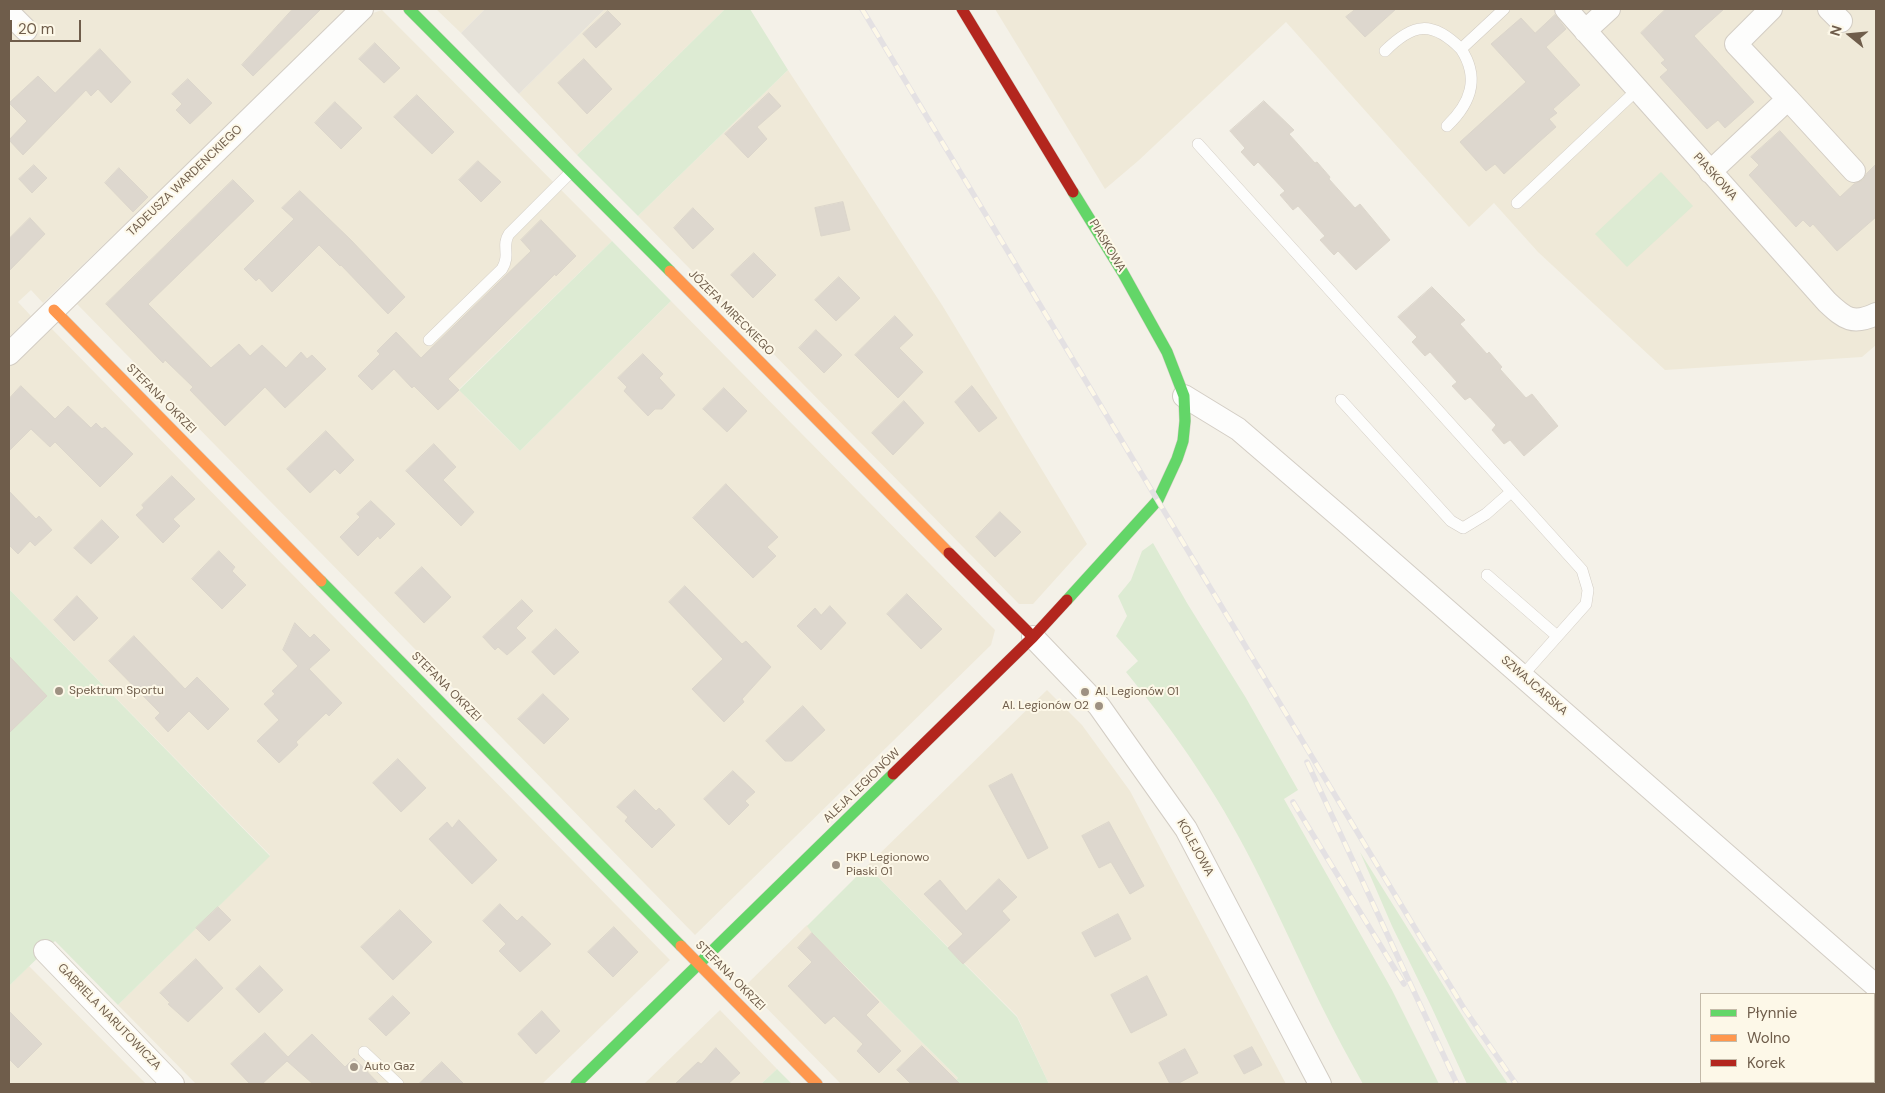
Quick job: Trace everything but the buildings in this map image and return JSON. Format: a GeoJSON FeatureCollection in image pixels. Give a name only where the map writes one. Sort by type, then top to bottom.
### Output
{"type":"FeatureCollection","features":[{"type":"Feature","properties":{"kind":"street","name":"TADEUSZA WARDENCKIEGO"},"geometry":{"type":"LineString","coordinates":[[9,354],[362,9]]}},
{"type":"Feature","properties":{"kind":"street","name":"JÓZEFA MIRECKIEGO"},"geometry":{"type":"LineString","coordinates":[[409,9],[1033,637]]}},
{"type":"Feature","properties":{"kind":"street","name":"PIASKOWA"},"geometry":{"type":"LineString","coordinates":[[962,9],[1123,274],[1167,352],[1184,396],[1185,421],[1183,441],[1177,459],[1158,500]]}},
{"type":"Feature","properties":{"kind":"street","name":"PIASKOWA"},"geometry":{"type":"LineString","coordinates":[[1566,9],[1837,312],[1849,318],[1862,320],[1876,314]]}},
{"type":"Feature","properties":{"kind":"street"},"geometry":{"type":"LineString","coordinates":[[1585,31],[1609,9]]}},
{"type":"Feature","properties":{"kind":"street"},"geometry":{"type":"LineString","coordinates":[[1771,9],[1736,44],[1854,171]]}},
{"type":"Feature","properties":{"kind":"street"},"geometry":{"type":"LineString","coordinates":[[9,13],[26,30]]}},
{"type":"Feature","properties":{"kind":"street"},"geometry":{"type":"LineString","coordinates":[[1710,172],[1788,99]]}},
{"type":"Feature","properties":{"kind":"street","name":"STEFANA OKRZEI"},"geometry":{"type":"LineString","coordinates":[[54,310],[817,1084]]}},
{"type":"Feature","properties":{"kind":"street","name":"SZWAJCARSKA"},"geometry":{"type":"LineString","coordinates":[[1184,396],[1238,430],[1876,986]]}},
{"type":"Feature","properties":{"kind":"street","name":"ALEJA LEGIONÓW"},"geometry":{"type":"LineString","coordinates":[[576,1084],[1033,637],[1158,500]]}},
{"type":"Feature","properties":{"kind":"street","name":"KOLEJOWA"},"geometry":{"type":"LineString","coordinates":[[1033,637],[1111,721],[1186,829],[1320,1084]]}},
{"type":"Feature","properties":{"kind":"street","name":"GABRIELA NARUTOWICZA"},"geometry":{"type":"LineString","coordinates":[[44,951],[173,1084]]}},
{"type":"Feature","properties":{"kind":"lane"},"geometry":{"type":"LineString","coordinates":[[1461,49],[1504,9]]}},
{"type":"Feature","properties":{"kind":"lane"},"geometry":{"type":"LineString","coordinates":[[1385,51],[1400,36],[1416,28],[1429,29],[1446,35],[1461,49],[1468,60],[1472,73],[1472,83],[1466,101],[1457,116],[1447,126]]}},
{"type":"Feature","properties":{"kind":"lane"},"geometry":{"type":"LineString","coordinates":[[1517,203],[1637,90]]}},
{"type":"Feature","properties":{"kind":"lane"},"geometry":{"type":"LineString","coordinates":[[1198,144],[1582,570],[1588,590],[1586,604],[1522,676]]}},
{"type":"Feature","properties":{"kind":"lane"},"geometry":{"type":"LineString","coordinates":[[429,340],[502,269],[508,254],[505,245],[509,234],[571,172]]}},
{"type":"Feature","properties":{"kind":"lane"},"geometry":{"type":"LineString","coordinates":[[1341,400],[1450,521],[1463,528],[1486,514],[1511,492]]}},
{"type":"Feature","properties":{"kind":"lane"},"geometry":{"type":"LineString","coordinates":[[1487,575],[1558,636]]}},
{"type":"Feature","properties":{"kind":"lane"},"geometry":{"type":"LineString","coordinates":[[364,1052],[398,1084]]}},
{"type":"Feature","properties":{"kind":"shaded area"},"geometry":{"type":"Polygon","coordinates":[[[9,9],[348,9],[43,303],[31,290],[18,302],[31,316],[9,337],[9,9]]]}},
{"type":"Feature","properties":{"kind":"shaded area"},"geometry":{"type":"Polygon","coordinates":[[[436,9],[485,9],[461,33],[436,9]]]}},
{"type":"Feature","properties":{"kind":"shaded area"},"geometry":{"type":"Polygon","coordinates":[[[485,9],[605,9],[519,94],[461,33],[485,9]]]}},
{"type":"Feature","properties":{"kind":"shaded area"},"geometry":{"type":"Polygon","coordinates":[[[605,9],[725,9],[577,155],[519,94],[605,9]]]}},
{"type":"Feature","properties":{"kind":"shaded area"},"geometry":{"type":"Polygon","coordinates":[[[995,9],[1876,9],[1876,345],[1862,357],[1665,370],[1538,252],[1494,203],[1469,227],[1286,22],[1138,161],[1105,189],[995,9]]]}},
{"type":"Feature","properties":{"kind":"shaded area"},"geometry":{"type":"Polygon","coordinates":[[[382,10],[612,241],[459,389],[478,410],[520,451],[671,301],[995,630],[991,645],[695,935],[76,303],[373,13],[382,10]]]}},
{"type":"Feature","properties":{"kind":"shaded area"},"geometry":{"type":"Polygon","coordinates":[[[788,70],[942,305],[1087,544],[1033,604],[1019,604],[638,216],[788,70]]]}},
{"type":"Feature","properties":{"kind":"shaded area"},"geometry":{"type":"Polygon","coordinates":[[[50,327],[670,960],[542,1084],[196,1084],[118,1005],[270,855],[9,589],[9,367],[50,327]]]}},
{"type":"Feature","properties":{"kind":"shaded area"},"geometry":{"type":"Polygon","coordinates":[[[1047,690],[1082,725],[1130,791],[1286,1084],[1049,1084],[1017,1016],[867,866],[1047,690]]]}},
{"type":"Feature","properties":{"kind":"shaded area"},"geometry":{"type":"Polygon","coordinates":[[[807,925],[849,970],[958,1078],[952,1084],[841,1084],[745,986],[807,925]]]}},
{"type":"Feature","properties":{"kind":"shaded area"},"geometry":{"type":"Polygon","coordinates":[[[29,966],[146,1084],[9,1084],[9,986],[29,966]]]}},
{"type":"Feature","properties":{"kind":"shaded area"},"geometry":{"type":"Polygon","coordinates":[[[720,1010],[777,1069],[761,1084],[644,1084],[720,1010]]]}},
{"type":"Feature","properties":{"kind":"green space"},"geometry":{"type":"Polygon","coordinates":[[[725,9],[750,9],[788,70],[638,216],[577,155],[725,9]]]}},
{"type":"Feature","properties":{"kind":"green space"},"geometry":{"type":"Polygon","coordinates":[[[1661,172],[1693,206],[1627,267],[1595,234],[1661,172]]]}},
{"type":"Feature","properties":{"kind":"green space"},"geometry":{"type":"Polygon","coordinates":[[[612,241],[671,301],[520,451],[459,390],[612,241]]]}},
{"type":"Feature","properties":{"kind":"green space"},"geometry":{"type":"Polygon","coordinates":[[[1153,543],[1187,603],[1246,698],[1298,790],[1284,799],[1392,990],[1439,1084],[1363,1084],[1322,1007],[1240,839],[1179,741],[1126,672],[1138,661],[1116,636],[1127,616],[1118,596],[1131,580],[1142,551],[1153,543]]]}},
{"type":"Feature","properties":{"kind":"green space","name":"Spektrum Sportu"},"geometry":{"type":"Polygon","coordinates":[[[9,589],[270,856],[118,1005],[55,941],[9,986],[9,589]]]}},
{"type":"Feature","properties":{"kind":"green space"},"geometry":{"type":"Polygon","coordinates":[[[1360,852],[1470,1028],[1508,1084],[1467,1084],[1392,926],[1360,852]]]}},
{"type":"Feature","properties":{"kind":"green space"},"geometry":{"type":"Polygon","coordinates":[[[867,866],[1017,1017],[1049,1084],[952,1084],[958,1078],[812,933],[807,926],[867,866]]]}},
{"type":"Feature","properties":{"kind":"green space"},"geometry":{"type":"Polygon","coordinates":[[[777,1069],[792,1084],[761,1084],[777,1069]]]}},
{"type":"Feature","properties":{"kind":"railway"},"geometry":{"type":"LineString","coordinates":[[862,9],[1421,938],[1465,1010],[1516,1084]]}},
{"type":"Feature","properties":{"kind":"railway"},"geometry":{"type":"LineString","coordinates":[[1307,762],[1457,1084]]}},
{"type":"Feature","properties":{"kind":"railway"},"geometry":{"type":"LineString","coordinates":[[1293,802],[1404,984]]}},
{"type":"Feature","properties":{"kind":"traffic: fast"},"geometry":{"type":"LineString","coordinates":[[409,9],[670,271]]}},
{"type":"Feature","properties":{"kind":"traffic: fast"},"geometry":{"type":"LineString","coordinates":[[1067,600],[1158,500],[1177,459],[1183,441],[1185,421],[1184,396],[1167,352],[1123,273],[1073,192]]}},
{"type":"Feature","properties":{"kind":"traffic: fast"},"geometry":{"type":"LineString","coordinates":[[321,581],[681,946]]}},
{"type":"Feature","properties":{"kind":"traffic: fast"},"geometry":{"type":"LineString","coordinates":[[576,1084],[893,774]]}},
{"type":"Feature","properties":{"kind":"traffic: slow"},"geometry":{"type":"LineString","coordinates":[[670,271],[949,553]]}},
{"type":"Feature","properties":{"kind":"traffic: slow"},"geometry":{"type":"LineString","coordinates":[[54,310],[321,581]]}},
{"type":"Feature","properties":{"kind":"traffic: slow"},"geometry":{"type":"LineString","coordinates":[[681,946],[817,1084]]}},
{"type":"Feature","properties":{"kind":"traffic: jam"},"geometry":{"type":"LineString","coordinates":[[962,9],[1073,192]]}},
{"type":"Feature","properties":{"kind":"traffic: jam"},"geometry":{"type":"LineString","coordinates":[[949,553],[1033,637]]}},
{"type":"Feature","properties":{"kind":"traffic: jam"},"geometry":{"type":"LineString","coordinates":[[893,774],[1033,637],[1067,600]]}},
{"type":"Feature","properties":{"kind":"place","name":"Spektrum Sportu"},"geometry":{"type":"Point","coordinates":[59,691]}},
{"type":"Feature","properties":{"kind":"place","name":"Al. Legionów 01"},"geometry":{"type":"Point","coordinates":[1085,692]}},
{"type":"Feature","properties":{"kind":"place","name":"Al. Legionów 02"},"geometry":{"type":"Point","coordinates":[1099,706]}},
{"type":"Feature","properties":{"kind":"place","name":"PKP Legionowo Piaski 01"},"geometry":{"type":"Point","coordinates":[836,865]}},
{"type":"Feature","properties":{"kind":"place","name":"Auto Gaz"},"geometry":{"type":"Point","coordinates":[354,1067]}}]}
